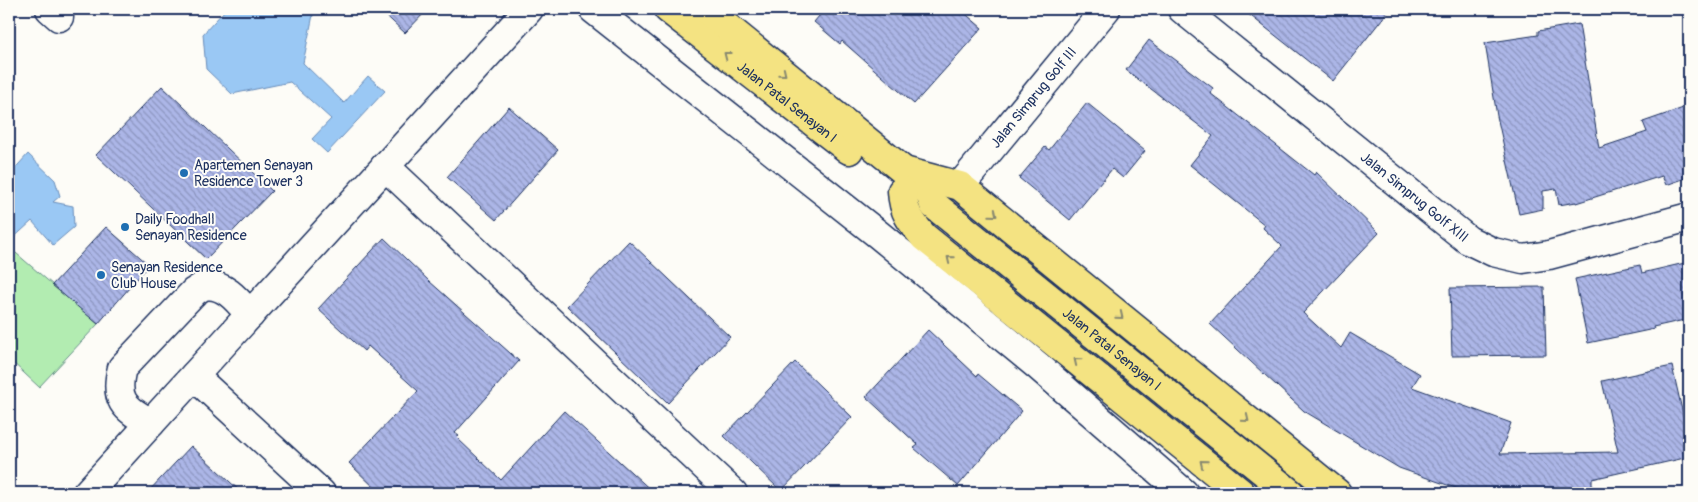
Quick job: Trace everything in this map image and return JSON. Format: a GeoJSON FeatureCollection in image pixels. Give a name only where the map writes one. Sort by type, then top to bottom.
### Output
{"type":"FeatureCollection","features":[{"type":"Feature","properties":{"kind":"main road","name":"Jalan Patal Senayan I"},"geometry":{"type":"LineString","coordinates":[[668,9],[903,181],[930,194],[942,211],[1290,493]]}},
{"type":"Feature","properties":{"kind":"main road","name":"Jalan Patal Senayan I"},"geometry":{"type":"LineString","coordinates":[[705,9],[903,181]]}},
{"type":"Feature","properties":{"kind":"main road"},"geometry":{"type":"LineString","coordinates":[[1241,493],[924,237],[910,220],[902,204],[903,181],[960,186],[1337,493]]}},
{"type":"Feature","properties":{"kind":"street"},"geometry":{"type":"LineString","coordinates":[[86,493],[529,9]]}},
{"type":"Feature","properties":{"kind":"street"},"geometry":{"type":"LineString","coordinates":[[593,9],[879,235],[1038,366],[1184,493]]}},
{"type":"Feature","properties":{"kind":"street","name":"Jalan Simprug Golf III"},"geometry":{"type":"LineString","coordinates":[[960,186],[1106,9]]}},
{"type":"Feature","properties":{"kind":"street","name":"Jalan Simprug Golf XIII"},"geometry":{"type":"LineString","coordinates":[[1182,9],[1468,240],[1493,252],[1523,258],[1549,255],[1689,217]]}},
{"type":"Feature","properties":{"kind":"street"},"geometry":{"type":"LineString","coordinates":[[385,166],[733,493]]}},
{"type":"Feature","properties":{"kind":"street"},"geometry":{"type":"LineString","coordinates":[[150,423],[135,415],[121,401],[118,384],[122,368],[194,292],[204,286],[217,288],[228,293],[250,315]]}},
{"type":"Feature","properties":{"kind":"street"},"geometry":{"type":"LineString","coordinates":[[194,376],[321,493]]}},
{"type":"Feature","properties":{"kind":"green space"},"geometry":{"type":"Polygon","coordinates":[[[9,247],[98,324],[39,387],[9,359],[9,247]]]}},
{"type":"Feature","properties":{"kind":"water"},"geometry":{"type":"Polygon","coordinates":[[[226,9],[314,10],[303,63],[344,103],[368,76],[385,91],[327,153],[312,139],[331,119],[290,82],[232,94],[206,69],[203,34],[226,9]]]}},
{"type":"Feature","properties":{"kind":"water"},"geometry":{"type":"Polygon","coordinates":[[[28,154],[55,180],[60,196],[53,202],[73,206],[74,227],[53,245],[32,221],[9,242],[9,175],[28,154]]]}},
{"type":"Feature","properties":{"kind":"building"},"geometry":{"type":"Polygon","coordinates":[[[379,9],[428,9],[405,33],[379,9]]]}},
{"type":"Feature","properties":{"kind":"building"},"geometry":{"type":"Polygon","coordinates":[[[825,9],[960,9],[982,28],[914,104],[842,41],[840,44],[814,22],[825,9]]]}},
{"type":"Feature","properties":{"kind":"building"},"geometry":{"type":"Polygon","coordinates":[[[1242,9],[1390,9],[1333,81],[1242,9]]]}},
{"type":"Feature","properties":{"kind":"building"},"geometry":{"type":"Polygon","coordinates":[[[1579,24],[1599,148],[1647,132],[1643,122],[1689,106],[1689,177],[1666,185],[1662,176],[1576,203],[1559,205],[1556,189],[1543,191],[1543,209],[1519,214],[1497,116],[1485,43],[1538,35],[1538,31],[1579,24]]]}},
{"type":"Feature","properties":{"kind":"building"},"geometry":{"type":"Polygon","coordinates":[[[1149,40],[1213,88],[1210,93],[1314,175],[1316,172],[1379,233],[1303,313],[1341,348],[1350,333],[1420,374],[1412,387],[1511,423],[1500,454],[1618,452],[1602,381],[1672,366],[1689,441],[1689,457],[1592,479],[1592,492],[1470,493],[1399,468],[1304,411],[1210,324],[1282,246],[1263,228],[1265,225],[1190,165],[1213,136],[1126,70],[1149,40]]]}},
{"type":"Feature","properties":{"kind":"building","name":"Apartemen Senayan Residence Tower 3"},"geometry":{"type":"Polygon","coordinates":[[[162,86],[272,191],[206,259],[96,155],[162,86]]]}},
{"type":"Feature","properties":{"kind":"building"},"geometry":{"type":"Polygon","coordinates":[[[1087,103],[1145,151],[1123,178],[1112,169],[1070,220],[1019,178],[1045,147],[1049,150],[1087,103]]]}},
{"type":"Feature","properties":{"kind":"building"},"geometry":{"type":"Polygon","coordinates":[[[509,107],[558,150],[496,220],[447,177],[509,107]]]}},
{"type":"Feature","properties":{"kind":"building","name":"Senayan Residence Club House"},"geometry":{"type":"Polygon","coordinates":[[[106,227],[149,265],[98,324],[52,285],[106,227]]]}},
{"type":"Feature","properties":{"kind":"building"},"geometry":{"type":"Polygon","coordinates":[[[384,238],[519,361],[455,433],[459,436],[457,438],[501,480],[564,411],[654,493],[380,493],[349,463],[418,391],[368,346],[364,351],[318,309],[384,238]]]}},
{"type":"Feature","properties":{"kind":"building"},"geometry":{"type":"Polygon","coordinates":[[[629,241],[730,337],[668,403],[567,306],[629,241]]]}},
{"type":"Feature","properties":{"kind":"building"},"geometry":{"type":"Polygon","coordinates":[[[1689,262],[1689,319],[1653,327],[1654,329],[1588,343],[1575,279],[1640,265],[1642,273],[1689,262]]]}},
{"type":"Feature","properties":{"kind":"building"},"geometry":{"type":"Polygon","coordinates":[[[1544,287],[1546,355],[1452,356],[1450,288],[1544,287]]]}},
{"type":"Feature","properties":{"kind":"building"},"geometry":{"type":"Polygon","coordinates":[[[928,330],[977,376],[978,374],[1022,411],[958,486],[914,448],[918,445],[866,397],[928,330]]]}},
{"type":"Feature","properties":{"kind":"building"},"geometry":{"type":"Polygon","coordinates":[[[795,362],[852,417],[781,491],[724,436],[795,362]]]}},
{"type":"Feature","properties":{"kind":"building"},"geometry":{"type":"Polygon","coordinates":[[[191,446],[242,493],[147,493],[191,446]]]}},
{"type":"Feature","properties":{"kind":"place","name":"Apartemen Senayan Residence Tower 3"},"geometry":{"type":"Point","coordinates":[184,173]}},
{"type":"Feature","properties":{"kind":"place","name":"Daily Foodhall Senayan Residence"},"geometry":{"type":"Point","coordinates":[125,227]}},
{"type":"Feature","properties":{"kind":"place","name":"Senayan Residence Club House"},"geometry":{"type":"Point","coordinates":[101,275]}}]}
